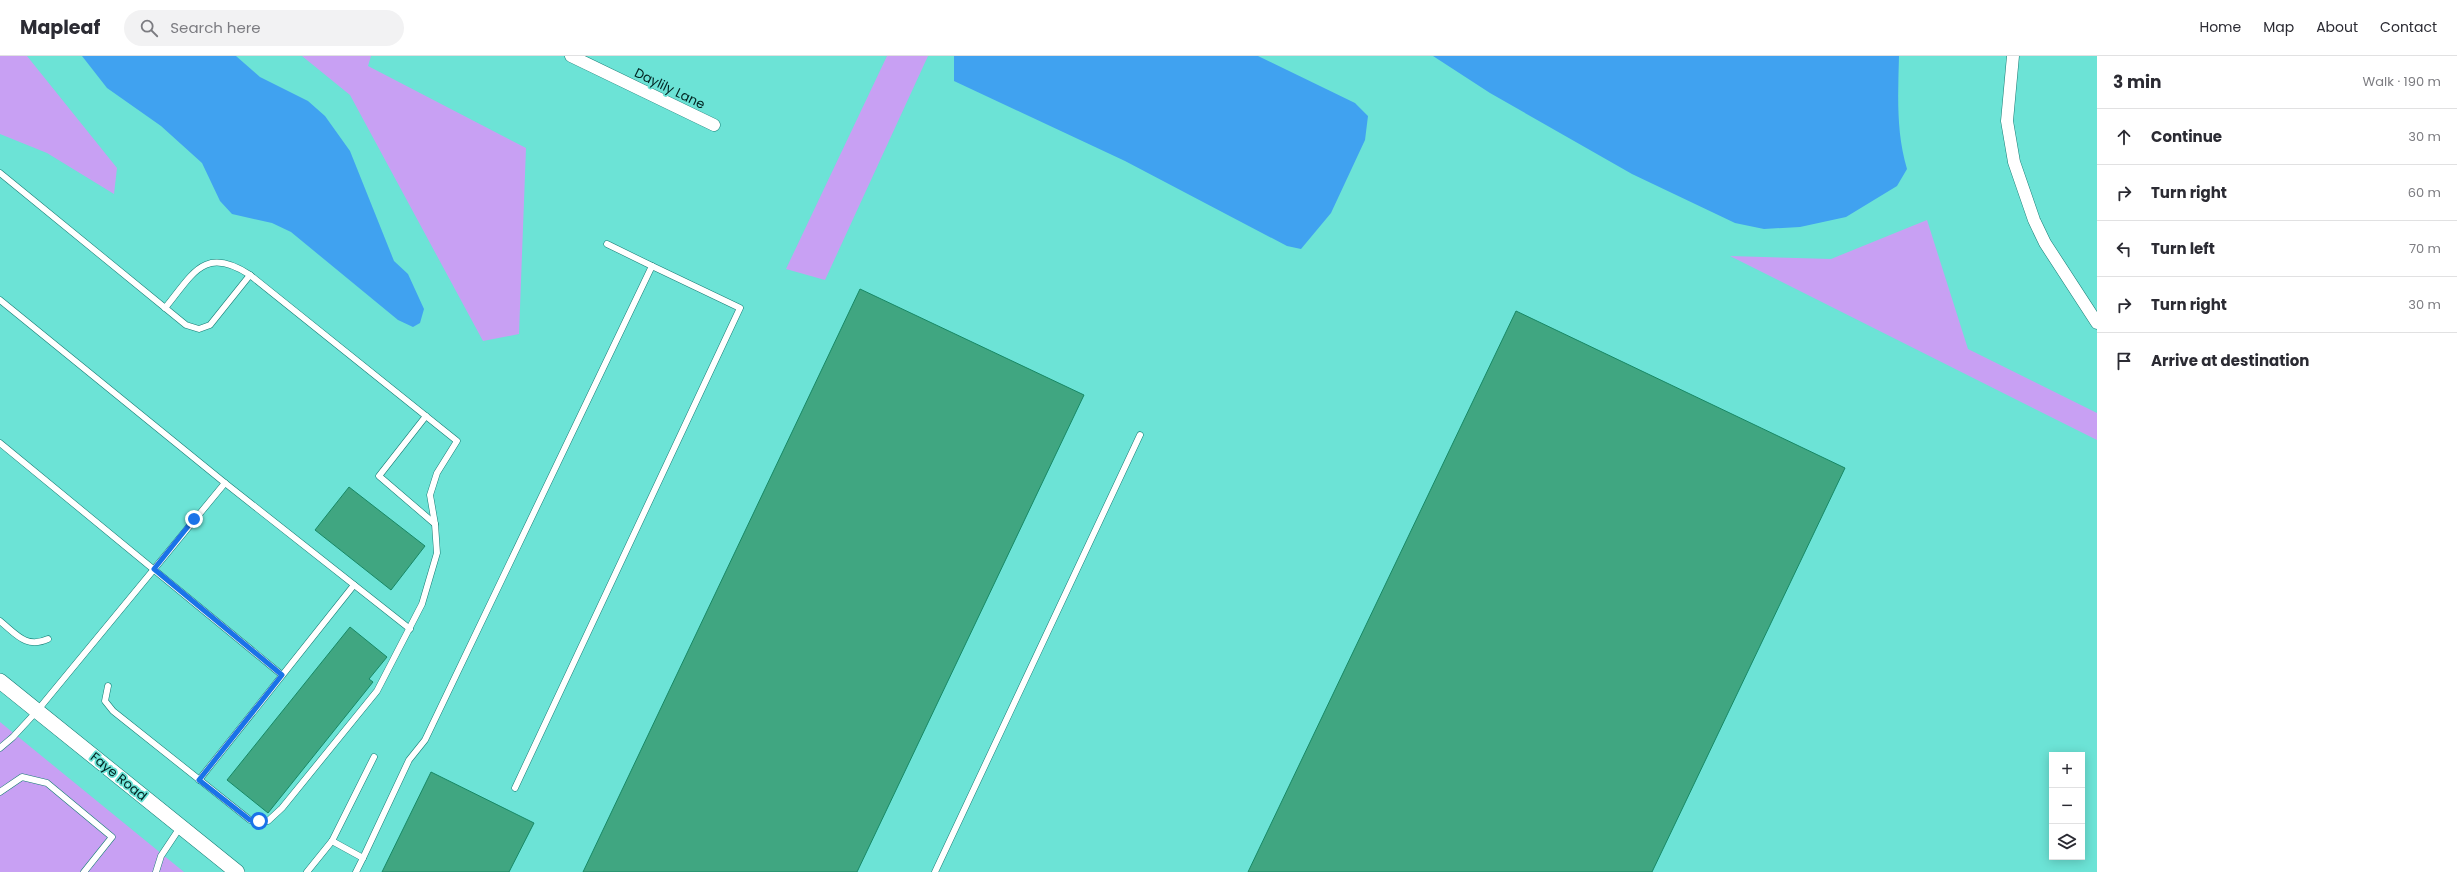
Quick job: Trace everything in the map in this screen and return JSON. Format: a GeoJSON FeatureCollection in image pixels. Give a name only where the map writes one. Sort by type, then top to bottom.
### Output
{"type":"FeatureCollection","features":[{"type":"Feature","properties":{"kind":"street","name":"Daylily Lane"},"geometry":{"type":"LineString","coordinates":[[571,56],[714,125]]}},
{"type":"Feature","properties":{"kind":"street"},"geometry":{"type":"LineString","coordinates":[[2013,56],[2007,121],[2014,162],[2034,220],[2045,243],[2097,323]]}},
{"type":"Feature","properties":{"kind":"street","name":"Faye Road"},"geometry":{"type":"LineString","coordinates":[[0,681],[237,872]]}},
{"type":"Feature","properties":{"kind":"lane"},"geometry":{"type":"LineString","coordinates":[[0,173],[186,325],[199,329],[210,325],[250,275]]}},
{"type":"Feature","properties":{"kind":"lane"},"geometry":{"type":"LineString","coordinates":[[514,788],[740,308],[607,244]]}},
{"type":"Feature","properties":{"kind":"lane"},"geometry":{"type":"LineString","coordinates":[[108,686],[105,701],[113,711],[250,820],[268,821],[282,808],[377,691],[422,604],[437,553],[435,524],[430,495],[437,473],[457,441],[250,275],[234,265],[220,262],[205,263],[193,274],[165,308]]}},
{"type":"Feature","properties":{"kind":"lane"},"geometry":{"type":"LineString","coordinates":[[356,872],[409,760],[425,740],[652,266]]}},
{"type":"Feature","properties":{"kind":"lane"},"geometry":{"type":"LineString","coordinates":[[0,300],[225,482],[410,628]]}},
{"type":"Feature","properties":{"kind":"lane"},"geometry":{"type":"LineString","coordinates":[[426,416],[379,476],[435,524]]}},
{"type":"Feature","properties":{"kind":"lane"},"geometry":{"type":"LineString","coordinates":[[935,872],[1140,435]]}},
{"type":"Feature","properties":{"kind":"lane"},"geometry":{"type":"LineString","coordinates":[[0,443],[282,675]]}},
{"type":"Feature","properties":{"kind":"lane"},"geometry":{"type":"LineString","coordinates":[[0,748],[14,737],[37,711],[225,482]]}},
{"type":"Feature","properties":{"kind":"lane"},"geometry":{"type":"LineString","coordinates":[[199,780],[354,585]]}},
{"type":"Feature","properties":{"kind":"lane"},"geometry":{"type":"LineString","coordinates":[[0,621],[25,641],[37,644],[48,639]]}},
{"type":"Feature","properties":{"kind":"lane"},"geometry":{"type":"LineString","coordinates":[[307,872],[332,840],[374,757]]}},
{"type":"Feature","properties":{"kind":"lane"},"geometry":{"type":"LineString","coordinates":[[0,792],[22,777],[47,784],[112,838],[84,872]]}},
{"type":"Feature","properties":{"kind":"lane"},"geometry":{"type":"LineString","coordinates":[[156,872],[161,856],[181,826]]}},
{"type":"Feature","properties":{"kind":"lane"},"geometry":{"type":"LineString","coordinates":[[332,840],[363,858]]}},
{"type":"Feature","properties":{"kind":"shaded area"},"geometry":{"type":"Polygon","coordinates":[[[0,56],[27,56],[117,168],[114,194],[47,153],[0,134],[0,56]]]}},
{"type":"Feature","properties":{"kind":"shaded area"},"geometry":{"type":"Polygon","coordinates":[[[302,56],[371,56],[368,66],[526,148],[519,334],[483,341],[350,95],[302,56]]]}},
{"type":"Feature","properties":{"kind":"shaded area"},"geometry":{"type":"Polygon","coordinates":[[[887,56],[928,56],[825,280],[786,269],[887,56]]]}},
{"type":"Feature","properties":{"kind":"shaded area"},"geometry":{"type":"Polygon","coordinates":[[[1927,220],[1968,349],[2097,413],[2097,440],[1730,256],[1831,259],[1927,220]]]}},
{"type":"Feature","properties":{"kind":"shaded area"},"geometry":{"type":"Polygon","coordinates":[[[0,722],[184,872],[0,872],[0,722]]]}},
{"type":"Feature","properties":{"kind":"water"},"geometry":{"type":"Polygon","coordinates":[[[82,56],[236,56],[260,77],[308,101],[325,116],[350,151],[394,261],[408,274],[424,309],[420,323],[413,327],[398,320],[291,232],[272,223],[232,214],[220,201],[202,163],[161,126],[107,88],[82,56]]]}},
{"type":"Feature","properties":{"kind":"water"},"geometry":{"type":"Polygon","coordinates":[[[954,56],[1258,56],[1355,103],[1368,116],[1365,140],[1331,213],[1301,249],[1287,246],[1125,161],[954,81],[954,56]]]}},
{"type":"Feature","properties":{"kind":"water"},"geometry":{"type":"Polygon","coordinates":[[[1433,56],[1899,56],[1899,127],[1903,155],[1907,169],[1897,186],[1846,217],[1800,227],[1764,229],[1735,223],[1632,174],[1490,93],[1433,56]]]}},
{"type":"Feature","properties":{"kind":"building"},"geometry":{"type":"Polygon","coordinates":[[[860,289],[1084,395],[857,872],[583,872],[860,289]]]}},
{"type":"Feature","properties":{"kind":"building"},"geometry":{"type":"Polygon","coordinates":[[[1516,311],[1845,468],[1652,872],[1248,872],[1516,311]]]}},
{"type":"Feature","properties":{"kind":"building"},"geometry":{"type":"Polygon","coordinates":[[[349,487],[425,546],[391,590],[315,530],[349,487]]]}},
{"type":"Feature","properties":{"kind":"building"},"geometry":{"type":"Polygon","coordinates":[[[350,627],[387,657],[369,679],[373,682],[268,813],[227,780],[350,627]]]}},
{"type":"Feature","properties":{"kind":"building"},"geometry":{"type":"Polygon","coordinates":[[[431,772],[534,823],[509,872],[382,872],[431,772]]]}},
{"type":"Feature","properties":{"kind":"route"},"geometry":{"type":"LineString","coordinates":[[194,519],[154,569],[282,675],[199,780],[250,820],[259,821]]}}]}
